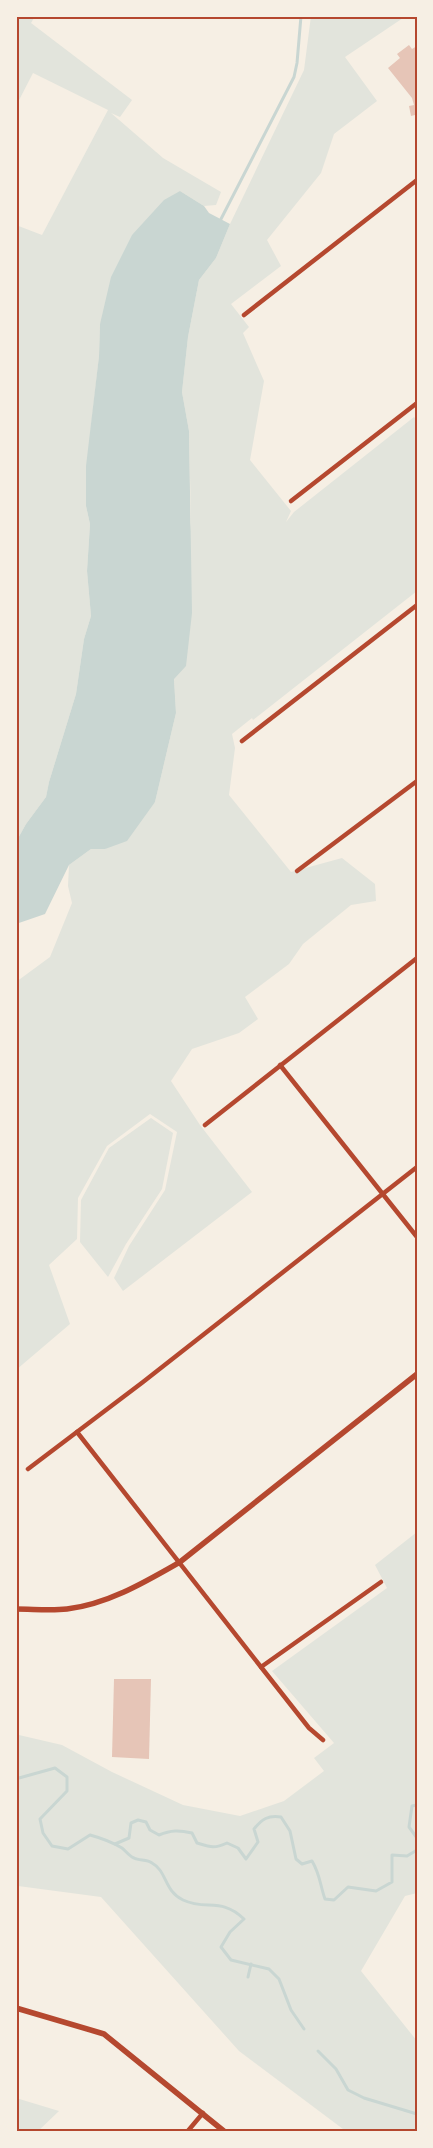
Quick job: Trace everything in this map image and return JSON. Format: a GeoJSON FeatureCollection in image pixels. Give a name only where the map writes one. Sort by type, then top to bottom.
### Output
{"type":"FeatureCollection","features":[{"type":"Feature","properties":{"kind":"street"},"geometry":{"type":"LineString","coordinates":[[244,315],[417,180]]}},
{"type":"Feature","properties":{"kind":"street"},"geometry":{"type":"LineString","coordinates":[[292,501],[417,403]]}},
{"type":"Feature","properties":{"kind":"street"},"geometry":{"type":"LineString","coordinates":[[242,741],[417,605]]}},
{"type":"Feature","properties":{"kind":"street"},"geometry":{"type":"LineString","coordinates":[[297,871],[417,781]]}},
{"type":"Feature","properties":{"kind":"street"},"geometry":{"type":"LineString","coordinates":[[205,1125],[417,958]]}},
{"type":"Feature","properties":{"kind":"street"},"geometry":{"type":"LineString","coordinates":[[280,1065],[417,1237]]}},
{"type":"Feature","properties":{"kind":"street"},"geometry":{"type":"LineString","coordinates":[[28,1469],[417,1167]]}},
{"type":"Feature","properties":{"kind":"street"},"geometry":{"type":"LineString","coordinates":[[16,1609],[67,1609],[109,1598],[138,1586],[180,1562],[417,1374]]}},
{"type":"Feature","properties":{"kind":"street"},"geometry":{"type":"LineString","coordinates":[[77,1432],[309,1728],[323,1740]]}},
{"type":"Feature","properties":{"kind":"street"},"geometry":{"type":"LineString","coordinates":[[261,1667],[380,1582]]}},
{"type":"Feature","properties":{"kind":"street"},"geometry":{"type":"LineString","coordinates":[[16,2008],[104,2034],[225,2132]]}},
{"type":"Feature","properties":{"kind":"street"},"geometry":{"type":"LineString","coordinates":[[186,2132],[203,2113]]}},
{"type":"Feature","properties":{"kind":"shaded area"},"geometry":{"type":"Polygon","coordinates":[[[16,16],[35,16],[31,23],[132,100],[120,117],[111,113],[163,158],[221,192],[216,205],[204,206],[180,191],[100,324],[86,506],[90,524],[87,571],[91,616],[84,639],[76,694],[46,797],[26,824],[16,842],[16,225],[42,235],[108,110],[33,73],[16,106],[16,16]]]}},
{"type":"Feature","properties":{"kind":"shaded area"},"geometry":{"type":"Polygon","coordinates":[[[311,16],[406,16],[345,57],[377,101],[334,134],[321,173],[267,240],[281,266],[231,304],[249,327],[243,333],[264,381],[250,460],[291,511],[286,522],[294,512],[414,417],[417,420],[417,591],[253,720],[252,718],[232,734],[235,748],[229,795],[291,872],[342,858],[375,884],[376,901],[351,905],[303,944],[289,964],[245,997],[258,1019],[239,1033],[192,1049],[171,1081],[200,1125],[252,1192],[123,1291],[114,1278],[129,1246],[165,1190],[177,1132],[150,1114],[107,1146],[78,1198],[77,1239],[49,1265],[70,1324],[16,1370],[16,982],[50,957],[72,903],[68,886],[69,865],[91,849],[105,849],[155,802],[176,713],[174,678],[191,523],[189,431],[182,392],[188,337],[199,280],[216,258],[230,224],[304,70],[311,16]]]}},
{"type":"Feature","properties":{"kind":"shaded area"},"geometry":{"type":"Polygon","coordinates":[[[180,191],[204,206],[209,213],[230,224],[216,258],[199,280],[188,337],[182,392],[189,431],[192,613],[186,666],[174,679],[176,713],[155,802],[127,841],[105,849],[91,849],[69,865],[45,914],[16,924],[16,842],[26,824],[46,797],[76,694],[84,639],[91,616],[87,571],[90,524],[86,506],[86,466],[99,356],[100,324],[111,277],[132,235],[164,200],[180,191]]]}},
{"type":"Feature","properties":{"kind":"shaded area"},"geometry":{"type":"Polygon","coordinates":[[[151,1118],[173,1133],[162,1189],[126,1244],[108,1277],[80,1242],[81,1200],[109,1148],[151,1118]]]}},
{"type":"Feature","properties":{"kind":"shaded area"},"geometry":{"type":"Polygon","coordinates":[[[417,1532],[417,1893],[405,1896],[361,1971],[417,2041],[417,2132],[347,2132],[239,2051],[101,1897],[18,1886],[16,1884],[16,1708],[18,1708],[19,1735],[62,1745],[112,1772],[183,1805],[240,1816],[284,1801],[324,1771],[314,1758],[334,1743],[272,1671],[387,1588],[375,1565],[417,1532]]]}},
{"type":"Feature","properties":{"kind":"shaded area"},"geometry":{"type":"Polygon","coordinates":[[[16,2098],[59,2111],[37,2132],[16,2132],[16,2098]]]}},
{"type":"Feature","properties":{"kind":"building"},"geometry":{"type":"Polygon","coordinates":[[[409,45],[412,49],[417,46],[417,119],[415,115],[411,116],[409,106],[414,105],[412,98],[388,68],[400,58],[397,54],[409,45]]]}},
{"type":"Feature","properties":{"kind":"building"},"geometry":{"type":"Polygon","coordinates":[[[114,1679],[151,1679],[149,1759],[112,1757],[114,1679]]]}},
{"type":"Feature","properties":{"kind":"waterway"},"geometry":{"type":"LineString","coordinates":[[221,219],[294,77],[301,16]]}},
{"type":"Feature","properties":{"kind":"waterway"},"geometry":{"type":"LineString","coordinates":[[16,1776],[19,1778],[55,1768],[67,1777],[67,1791],[40,1819],[43,1833],[52,1846],[68,1849],[90,1835],[106,1840],[122,1848],[132,1857],[150,1862],[157,1867],[172,1892],[183,1900],[199,1905],[228,1908],[244,1919],[230,1932],[221,1947],[231,1960],[269,1969],[279,1979],[291,2010],[304,2029]]}},
{"type":"Feature","properties":{"kind":"waterway"},"geometry":{"type":"LineString","coordinates":[[417,1805],[412,1806],[409,1827],[417,1838]]}},
{"type":"Feature","properties":{"kind":"waterway"},"geometry":{"type":"LineString","coordinates":[[115,1844],[129,1838],[131,1823],[138,1820],[146,1822],[150,1830],[159,1835],[171,1831],[183,1831],[192,1833],[197,1843],[205,1846],[215,1847],[227,1843],[238,1848],[246,1859],[258,1842],[254,1829],[266,1818],[281,1817],[290,1831],[296,1859],[302,1864],[312,1861],[325,1899],[334,1900],[348,1887],[376,1891],[392,1882],[392,1855],[407,1856],[417,1850]]}},
{"type":"Feature","properties":{"kind":"waterway"},"geometry":{"type":"LineString","coordinates":[[248,1977],[251,1964]]}},
{"type":"Feature","properties":{"kind":"waterway"},"geometry":{"type":"LineString","coordinates":[[318,2051],[336,2069],[348,2090],[364,2098],[417,2114]]}}]}
